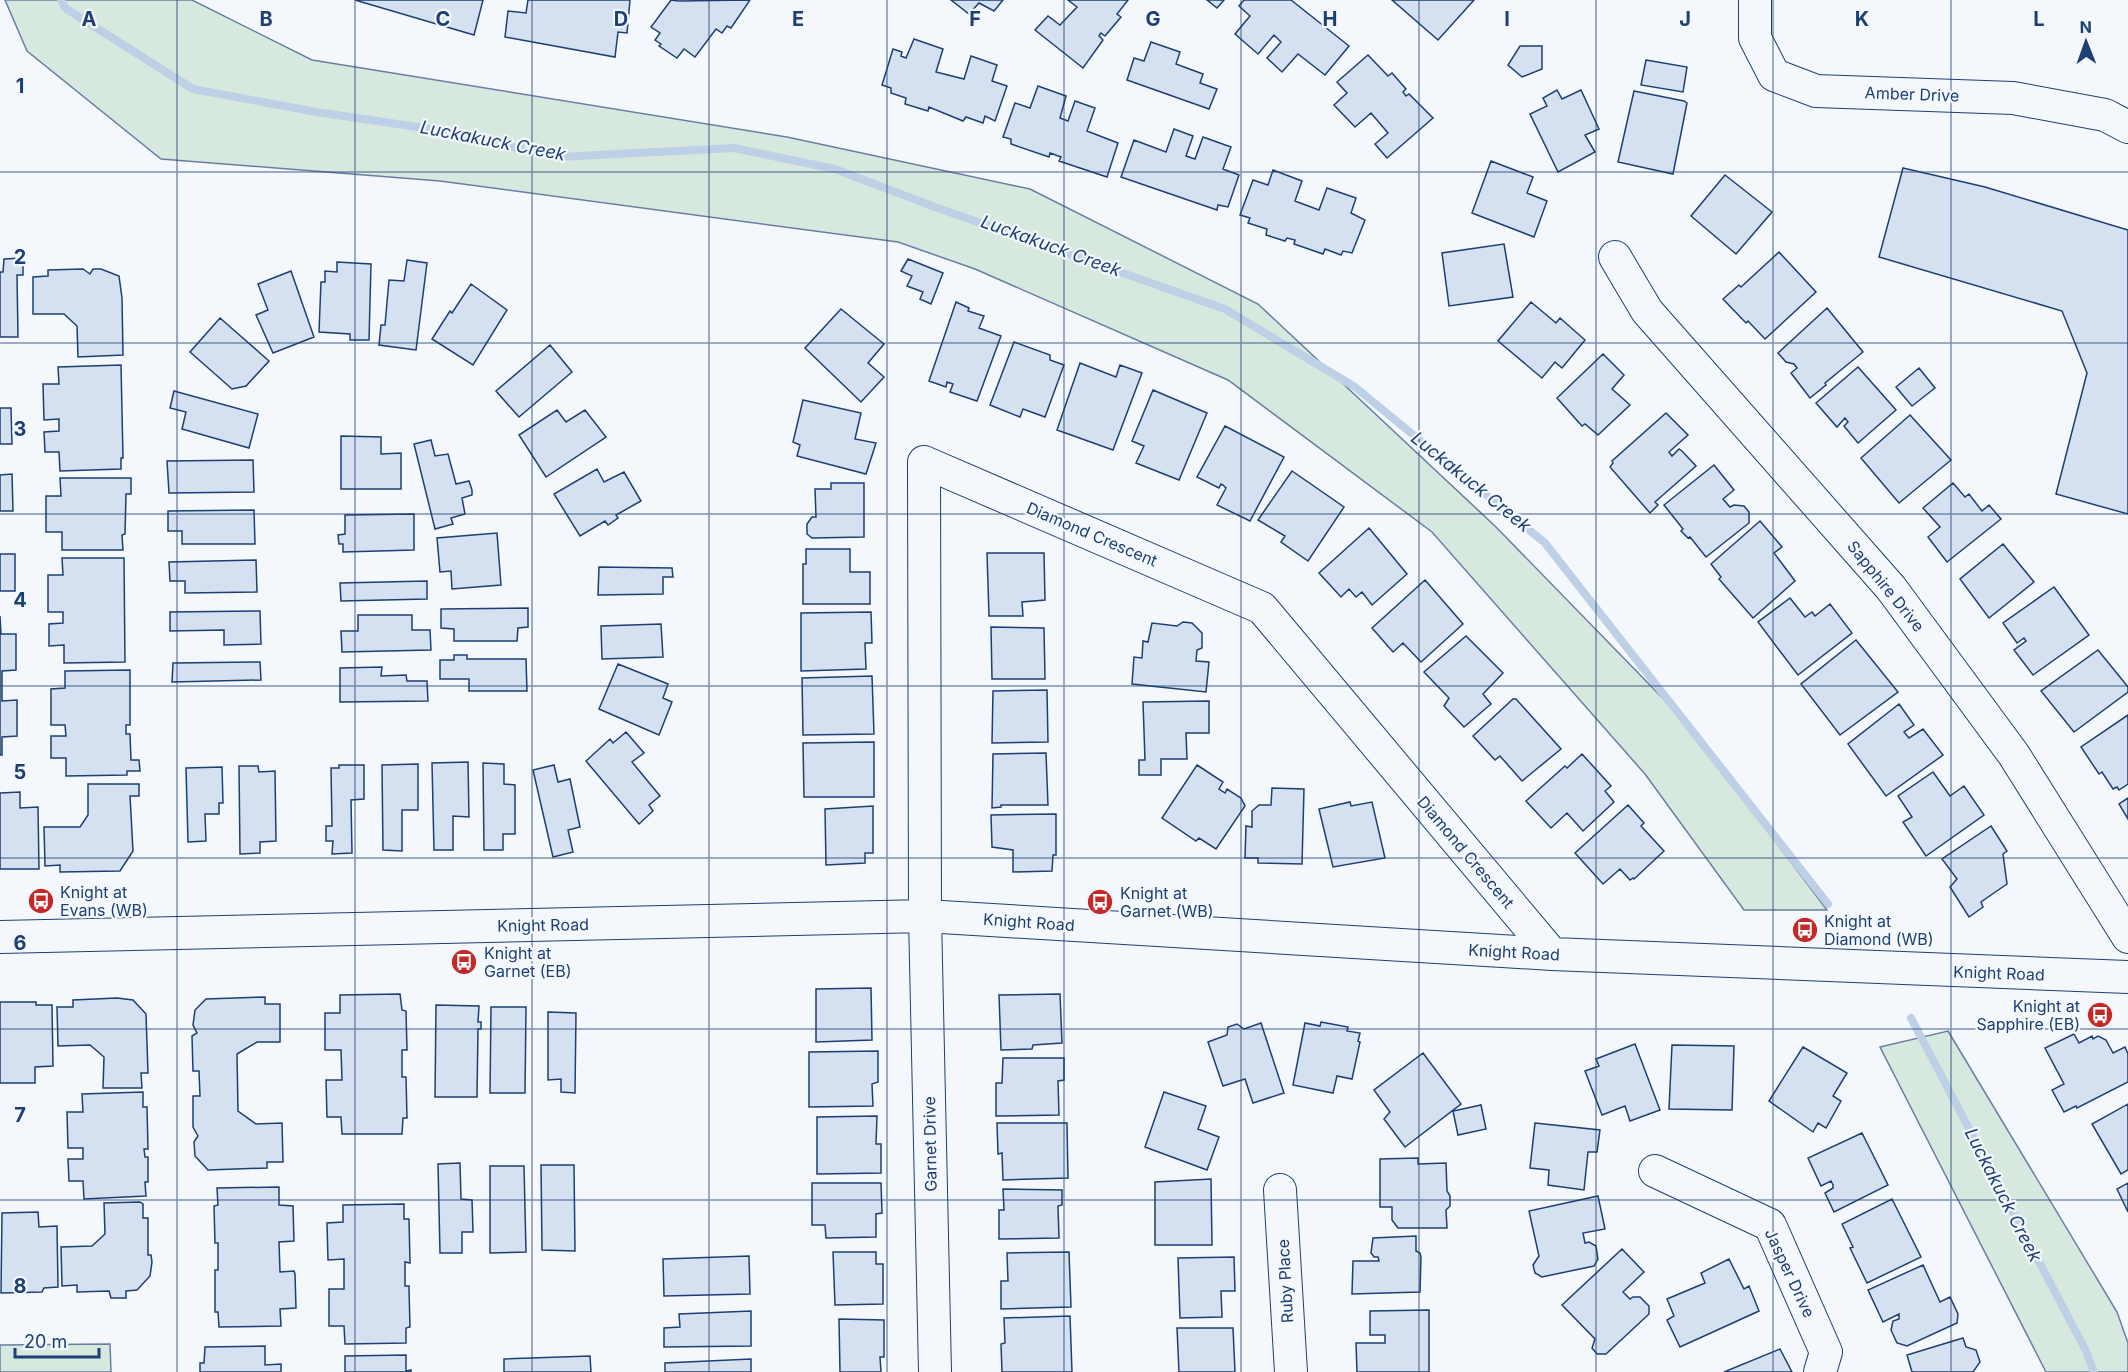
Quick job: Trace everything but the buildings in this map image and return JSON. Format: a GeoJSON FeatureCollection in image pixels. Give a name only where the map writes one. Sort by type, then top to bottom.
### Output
{"type":"FeatureCollection","features":[{"type":"Feature","properties":{"kind":"street","name":"Amber Drive"},"geometry":{"type":"LineString","coordinates":[[1755,0],[1755,38],[1774,75],[1816,91],[2013,98],[2105,115],[2128,127]]}},
{"type":"Feature","properties":{"kind":"street","name":"Sapphire Drive"},"geometry":{"type":"LineString","coordinates":[[1615,257],[1647,311],[1891,588],[2014,755],[2128,937]]}},
{"type":"Feature","properties":{"kind":"street","name":"Diamond Crescent"},"geometry":{"type":"LineString","coordinates":[[925,916],[924,462],[1262,608],[1552,954]]}},
{"type":"Feature","properties":{"kind":"street","name":"Knight Road"},"geometry":{"type":"LineString","coordinates":[[0,937],[925,916],[1552,954],[2128,977]]}},
{"type":"Feature","properties":{"kind":"street","name":"Garnet Drive"},"geometry":{"type":"LineString","coordinates":[[925,916],[935,1372]]}},
{"type":"Feature","properties":{"kind":"street","name":"Jasper Drive"},"geometry":{"type":"LineString","coordinates":[[1655,1171],[1770,1225],[1826,1352],[1820,1372]]}},
{"type":"Feature","properties":{"kind":"street","name":"Ruby Place"},"geometry":{"type":"LineString","coordinates":[[1280,1190],[1291,1372]]}},
{"type":"Feature","properties":{"kind":"shaded area"},"geometry":{"type":"Polygon","coordinates":[[[5,0],[192,0],[312,60],[787,137],[1030,189],[1258,304],[1496,527],[1683,719],[1827,910],[1744,910],[1645,774],[1432,532],[1228,380],[975,269],[898,242],[440,181],[161,159],[27,51],[5,0]]]}},
{"type":"Feature","properties":{"kind":"shaded area"},"geometry":{"type":"Polygon","coordinates":[[[1948,1031],[2117,1312],[2128,1343],[2128,1372],[2046,1372],[1880,1047],[1948,1031]]]}},
{"type":"Feature","properties":{"kind":"shaded area"},"geometry":{"type":"Polygon","coordinates":[[[110,1344],[111,1372],[0,1372],[0,1345],[110,1344]]]}},
{"type":"Feature","properties":{"kind":"waterway","name":"Luckakuck Creek"},"geometry":{"type":"LineString","coordinates":[[61,0],[65,8],[193,89],[316,112],[424,128],[559,157],[734,148],[835,169],[932,206],[1225,309],[1355,387],[1545,543],[1828,904]]}},
{"type":"Feature","properties":{"kind":"waterway","name":"Luckakuck Creek"},"geometry":{"type":"LineString","coordinates":[[1911,1018],[2086,1351],[2094,1372]]}},
{"type":"Feature","properties":{"kind":"place","name":"Knight at Evans (WB)"},"geometry":{"type":"Point","coordinates":[41,901]}},
{"type":"Feature","properties":{"kind":"place","name":"Knight at Garnet (WB)"},"geometry":{"type":"Point","coordinates":[1100,902]}},
{"type":"Feature","properties":{"kind":"place","name":"Knight at Diamond (WB)"},"geometry":{"type":"Point","coordinates":[1805,930]}},
{"type":"Feature","properties":{"kind":"place","name":"Knight at Garnet (EB)"},"geometry":{"type":"Point","coordinates":[464,962]}},
{"type":"Feature","properties":{"kind":"place","name":"Knight at Sapphire (EB)"},"geometry":{"type":"Point","coordinates":[2100,1015]}}]}
